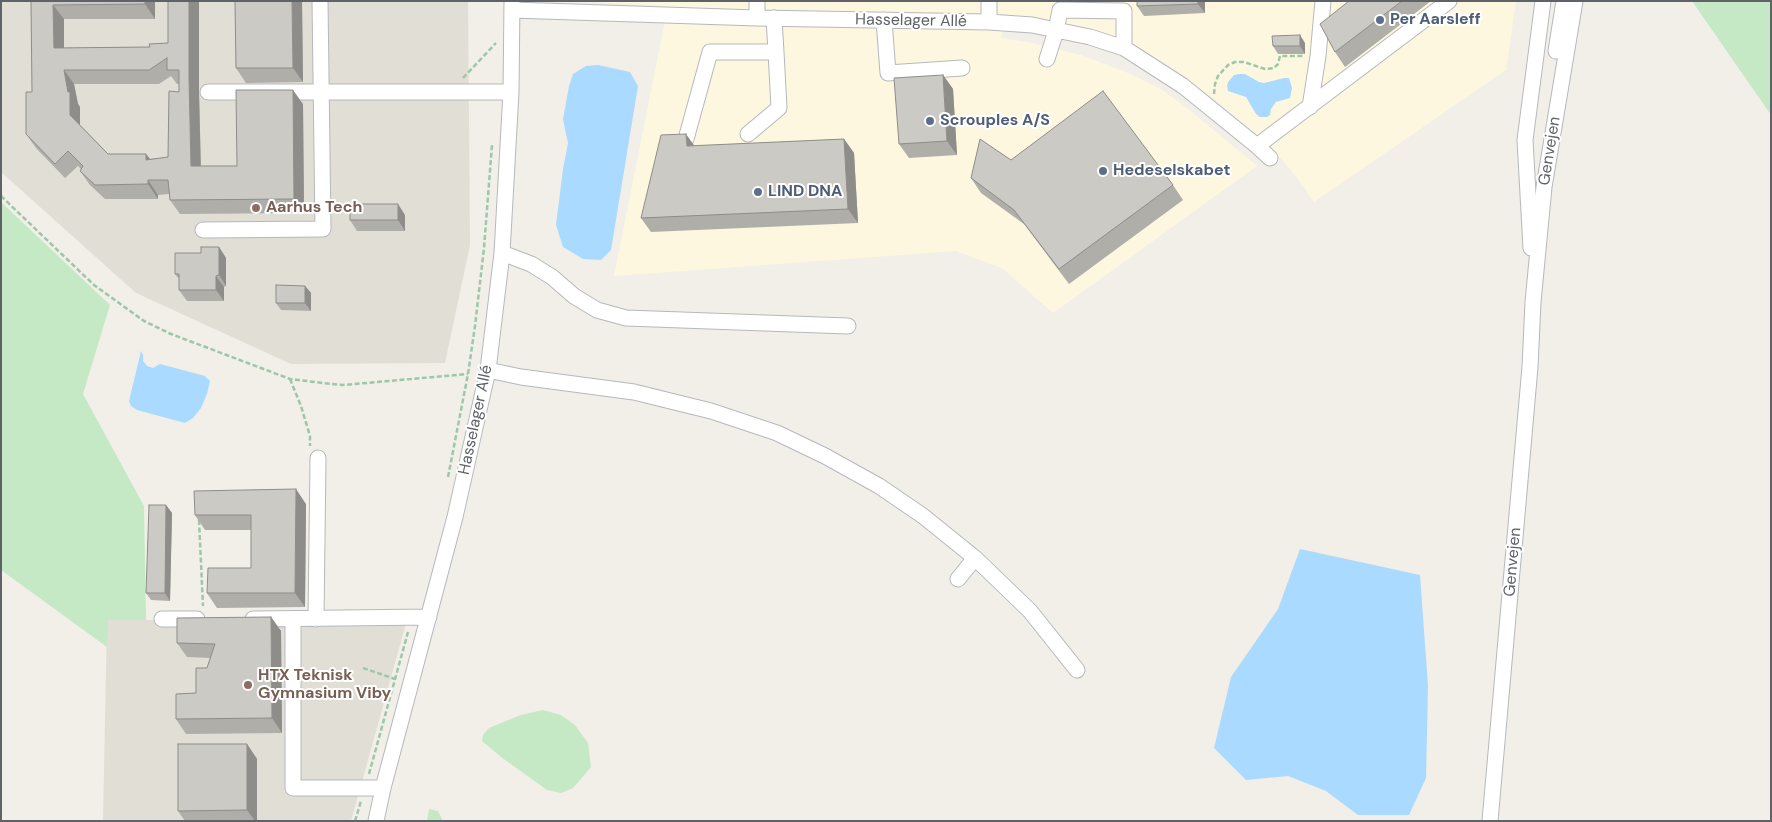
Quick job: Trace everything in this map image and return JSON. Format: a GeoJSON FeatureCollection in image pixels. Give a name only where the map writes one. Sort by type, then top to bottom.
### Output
{"type":"FeatureCollection","features":[{"type":"Feature","properties":{"kind":"street"},"geometry":{"type":"LineString","coordinates":[[203,230],[323,230],[320,1]]}},
{"type":"Feature","properties":{"kind":"street"},"geometry":{"type":"LineString","coordinates":[[757,1],[757,18]]}},
{"type":"Feature","properties":{"kind":"street"},"geometry":{"type":"LineString","coordinates":[[989,1],[989,22]]}},
{"type":"Feature","properties":{"kind":"street"},"geometry":{"type":"LineString","coordinates":[[1310,107],[1318,56],[1323,1]]}},
{"type":"Feature","properties":{"kind":"street"},"geometry":{"type":"LineString","coordinates":[[1257,146],[1449,1]]}},
{"type":"Feature","properties":{"kind":"street","name":"Genvejen"},"geometry":{"type":"LineString","coordinates":[[1533,302],[1525,140],[1543,1]]}},
{"type":"Feature","properties":{"kind":"street"},"geometry":{"type":"LineString","coordinates":[[1544,187],[1550,95],[1564,1]]}},
{"type":"Feature","properties":{"kind":"street","name":"Genvejen"},"geometry":{"type":"LineString","coordinates":[[1490,821],[1544,187],[1575,1]]}},
{"type":"Feature","properties":{"kind":"street","name":"Hasselager Allé"},"geometry":{"type":"LineString","coordinates":[[376,821],[455,517],[488,370],[502,253],[511,92],[512,6],[605,7],[757,18],[989,22],[1032,26],[1090,38],[1124,48],[1183,86],[1270,158]]}},
{"type":"Feature","properties":{"kind":"street"},"geometry":{"type":"LineString","coordinates":[[1047,59],[1056,31],[1060,10],[1124,11],[1124,48]]}},
{"type":"Feature","properties":{"kind":"street"},"geometry":{"type":"LineString","coordinates":[[748,134],[779,108],[774,18]]}},
{"type":"Feature","properties":{"kind":"street"},"geometry":{"type":"LineString","coordinates":[[884,20],[888,73],[962,68]]}},
{"type":"Feature","properties":{"kind":"street"},"geometry":{"type":"LineString","coordinates":[[686,139],[710,52],[776,52]]}},
{"type":"Feature","properties":{"kind":"street"},"geometry":{"type":"LineString","coordinates":[[208,92],[511,92]]}},
{"type":"Feature","properties":{"kind":"street"},"geometry":{"type":"LineString","coordinates":[[502,253],[531,264],[574,296],[597,310],[626,318],[848,326]]}},
{"type":"Feature","properties":{"kind":"street"},"geometry":{"type":"LineString","coordinates":[[488,370],[522,377],[634,392],[711,410],[777,433],[825,456],[879,486],[924,516],[975,558],[1030,610],[1077,670]]}},
{"type":"Feature","properties":{"kind":"street"},"geometry":{"type":"LineString","coordinates":[[316,619],[318,458]]}},
{"type":"Feature","properties":{"kind":"street"},"geometry":{"type":"LineString","coordinates":[[958,579],[975,558]]}},
{"type":"Feature","properties":{"kind":"street"},"geometry":{"type":"LineString","coordinates":[[243,619],[429,617]]}},
{"type":"Feature","properties":{"kind":"street"},"geometry":{"type":"LineString","coordinates":[[162,619],[208,620]]}},
{"type":"Feature","properties":{"kind":"street"},"geometry":{"type":"LineString","coordinates":[[293,619],[293,788],[384,788]]}},
{"type":"Feature","properties":{"kind":"path"},"geometry":{"type":"LineString","coordinates":[[450,91],[496,43],[496,52]]}},
{"type":"Feature","properties":{"kind":"path"},"geometry":{"type":"LineString","coordinates":[[1208,106],[1213,99],[1214,84],[1218,76],[1228,65],[1235,62],[1244,62],[1265,69],[1274,68],[1278,64],[1280,56],[1318,56]]}},
{"type":"Feature","properties":{"kind":"path"},"geometry":{"type":"LineString","coordinates":[[447,479],[468,374],[484,248],[492,140]]}},
{"type":"Feature","properties":{"kind":"path"},"geometry":{"type":"LineString","coordinates":[[1,196],[94,284],[144,321],[171,334],[290,378],[343,385],[468,374]]}},
{"type":"Feature","properties":{"kind":"path"},"geometry":{"type":"LineString","coordinates":[[290,378],[310,436],[310,458],[318,458]]}},
{"type":"Feature","properties":{"kind":"path"},"geometry":{"type":"LineString","coordinates":[[199,520],[208,620]]}},
{"type":"Feature","properties":{"kind":"path"},"geometry":{"type":"LineString","coordinates":[[355,821],[412,617]]}},
{"type":"Feature","properties":{"kind":"path"},"geometry":{"type":"LineString","coordinates":[[363,668],[395,679]]}},
{"type":"Feature","properties":{"kind":"shaded area","name":"Aarhus Tech"},"geometry":{"type":"Polygon","coordinates":[[[1,1],[468,1],[470,245],[445,363],[291,364],[136,293],[1,172],[1,1]]]}},
{"type":"Feature","properties":{"kind":"shaded area"},"geometry":{"type":"Polygon","coordinates":[[[578,1],[1516,1],[1506,70],[1314,202],[1295,175],[1272,148],[1209,95],[1148,55],[1110,36],[1071,25],[1006,15],[1001,38],[1081,55],[1133,75],[1161,89],[1257,166],[1053,313],[1002,268],[956,251],[614,276],[668,6],[578,1]]]}},
{"type":"Feature","properties":{"kind":"shaded area","name":"HTX Teknisk Gymnasium Viby"},"geometry":{"type":"Polygon","coordinates":[[[107,620],[407,620],[351,821],[103,821],[107,620]]]}},
{"type":"Feature","properties":{"kind":"green space"},"geometry":{"type":"Polygon","coordinates":[[[1692,1],[1771,1],[1771,115],[1692,1]]]}},
{"type":"Feature","properties":{"kind":"green space"},"geometry":{"type":"Polygon","coordinates":[[[1,202],[110,305],[83,394],[144,506],[146,620],[108,620],[107,647],[1,570],[1,202]]]}},
{"type":"Feature","properties":{"kind":"green space"},"geometry":{"type":"Polygon","coordinates":[[[543,710],[561,715],[575,725],[588,743],[591,767],[573,788],[561,793],[547,790],[482,741],[483,735],[489,728],[521,715],[543,710]]]}},
{"type":"Feature","properties":{"kind":"green space"},"geometry":{"type":"Polygon","coordinates":[[[429,809],[438,811],[443,821],[427,821],[429,809]]]}},
{"type":"Feature","properties":{"kind":"water"},"geometry":{"type":"Polygon","coordinates":[[[598,65],[630,72],[638,86],[611,250],[601,260],[583,259],[563,247],[556,225],[568,143],[563,119],[569,86],[573,74],[586,66],[598,65]]]}},
{"type":"Feature","properties":{"kind":"water"},"geometry":{"type":"Polygon","coordinates":[[[1245,74],[1264,83],[1289,78],[1292,88],[1290,98],[1276,102],[1271,109],[1270,115],[1260,117],[1256,114],[1246,97],[1228,91],[1228,82],[1234,75],[1245,74]]]}},
{"type":"Feature","properties":{"kind":"water"},"geometry":{"type":"Polygon","coordinates":[[[141,351],[143,361],[147,366],[153,368],[160,364],[205,376],[210,381],[201,408],[193,418],[185,423],[137,410],[131,406],[129,401],[141,351]]]}},
{"type":"Feature","properties":{"kind":"water"},"geometry":{"type":"Polygon","coordinates":[[[1300,549],[1420,575],[1428,686],[1426,778],[1409,815],[1358,815],[1326,791],[1288,776],[1246,780],[1214,748],[1231,677],[1278,609],[1300,549]]]}},
{"type":"Feature","properties":{"kind":"building"},"geometry":{"type":"Polygon","coordinates":[[[31,1],[145,1],[145,4],[53,5],[54,48],[150,47],[149,44],[168,43],[168,1],[189,1],[191,166],[237,166],[236,90],[293,90],[294,199],[170,200],[168,180],[148,180],[148,184],[95,185],[80,171],[83,166],[68,151],[55,164],[26,134],[26,92],[32,92],[31,1]],[[167,58],[149,70],[64,70],[68,92],[70,92],[70,115],[108,154],[146,154],[146,160],[168,157],[169,91],[179,92],[179,70],[167,70],[167,58]]]}},
{"type":"Feature","properties":{"kind":"building"},"geometry":{"type":"Polygon","coordinates":[[[235,1],[292,1],[293,68],[236,68],[235,1]]]}},
{"type":"Feature","properties":{"kind":"building"},"geometry":{"type":"Polygon","coordinates":[[[1137,1],[1198,1],[1198,4],[1137,6],[1137,1]]]}},
{"type":"Feature","properties":{"kind":"building"},"geometry":{"type":"Polygon","coordinates":[[[1349,1],[1402,1],[1335,52],[1320,24],[1349,1]]]}},
{"type":"Feature","properties":{"kind":"building"},"geometry":{"type":"Polygon","coordinates":[[[1300,35],[1300,46],[1273,46],[1272,36],[1300,35]]]}},
{"type":"Feature","properties":{"kind":"building","name":"Scrouples A/S"},"geometry":{"type":"Polygon","coordinates":[[[943,75],[947,141],[899,144],[894,78],[943,75]]]}},
{"type":"Feature","properties":{"kind":"building"},"geometry":{"type":"Polygon","coordinates":[[[1103,91],[1173,185],[1059,269],[1014,210],[971,178],[980,139],[1011,160],[1103,91]]]}},
{"type":"Feature","properties":{"kind":"building","name":"LIND DNA"},"geometry":{"type":"Polygon","coordinates":[[[686,134],[687,146],[844,139],[848,209],[641,218],[661,135],[686,134]]]}},
{"type":"Feature","properties":{"kind":"building"},"geometry":{"type":"Polygon","coordinates":[[[350,204],[398,204],[398,220],[350,220],[350,204]]]}},
{"type":"Feature","properties":{"kind":"building"},"geometry":{"type":"Polygon","coordinates":[[[201,247],[219,247],[219,275],[216,276],[216,290],[179,290],[179,274],[175,274],[175,253],[201,253],[201,247]]]}},
{"type":"Feature","properties":{"kind":"building"},"geometry":{"type":"Polygon","coordinates":[[[276,285],[305,286],[305,303],[276,303],[276,285]]]}},
{"type":"Feature","properties":{"kind":"building"},"geometry":{"type":"Polygon","coordinates":[[[296,489],[295,593],[207,593],[208,568],[251,568],[251,515],[195,515],[194,491],[296,489]]]}},
{"type":"Feature","properties":{"kind":"building"},"geometry":{"type":"Polygon","coordinates":[[[149,505],[166,505],[165,593],[146,593],[149,505]]]}},
{"type":"Feature","properties":{"kind":"building"},"geometry":{"type":"Polygon","coordinates":[[[271,617],[272,718],[176,719],[176,694],[196,693],[196,668],[207,668],[215,644],[177,643],[177,618],[271,617]]]}},
{"type":"Feature","properties":{"kind":"building"},"geometry":{"type":"Polygon","coordinates":[[[178,744],[247,744],[247,810],[178,811],[178,744]]]}},
{"type":"Feature","properties":{"kind":"place","name":"Per Aarsleff"},"geometry":{"type":"Point","coordinates":[1380,20]}},
{"type":"Feature","properties":{"kind":"place","name":"Scrouples A/S"},"geometry":{"type":"Point","coordinates":[930,121]}},
{"type":"Feature","properties":{"kind":"place","name":"Hedeselskabet"},"geometry":{"type":"Point","coordinates":[1103,171]}},
{"type":"Feature","properties":{"kind":"place","name":"LIND DNA"},"geometry":{"type":"Point","coordinates":[758,192]}},
{"type":"Feature","properties":{"kind":"place","name":"Aarhus Tech"},"geometry":{"type":"Point","coordinates":[256,208]}},
{"type":"Feature","properties":{"kind":"place","name":"HTX Teknisk Gymnasium Viby"},"geometry":{"type":"Point","coordinates":[248,685]}}]}
